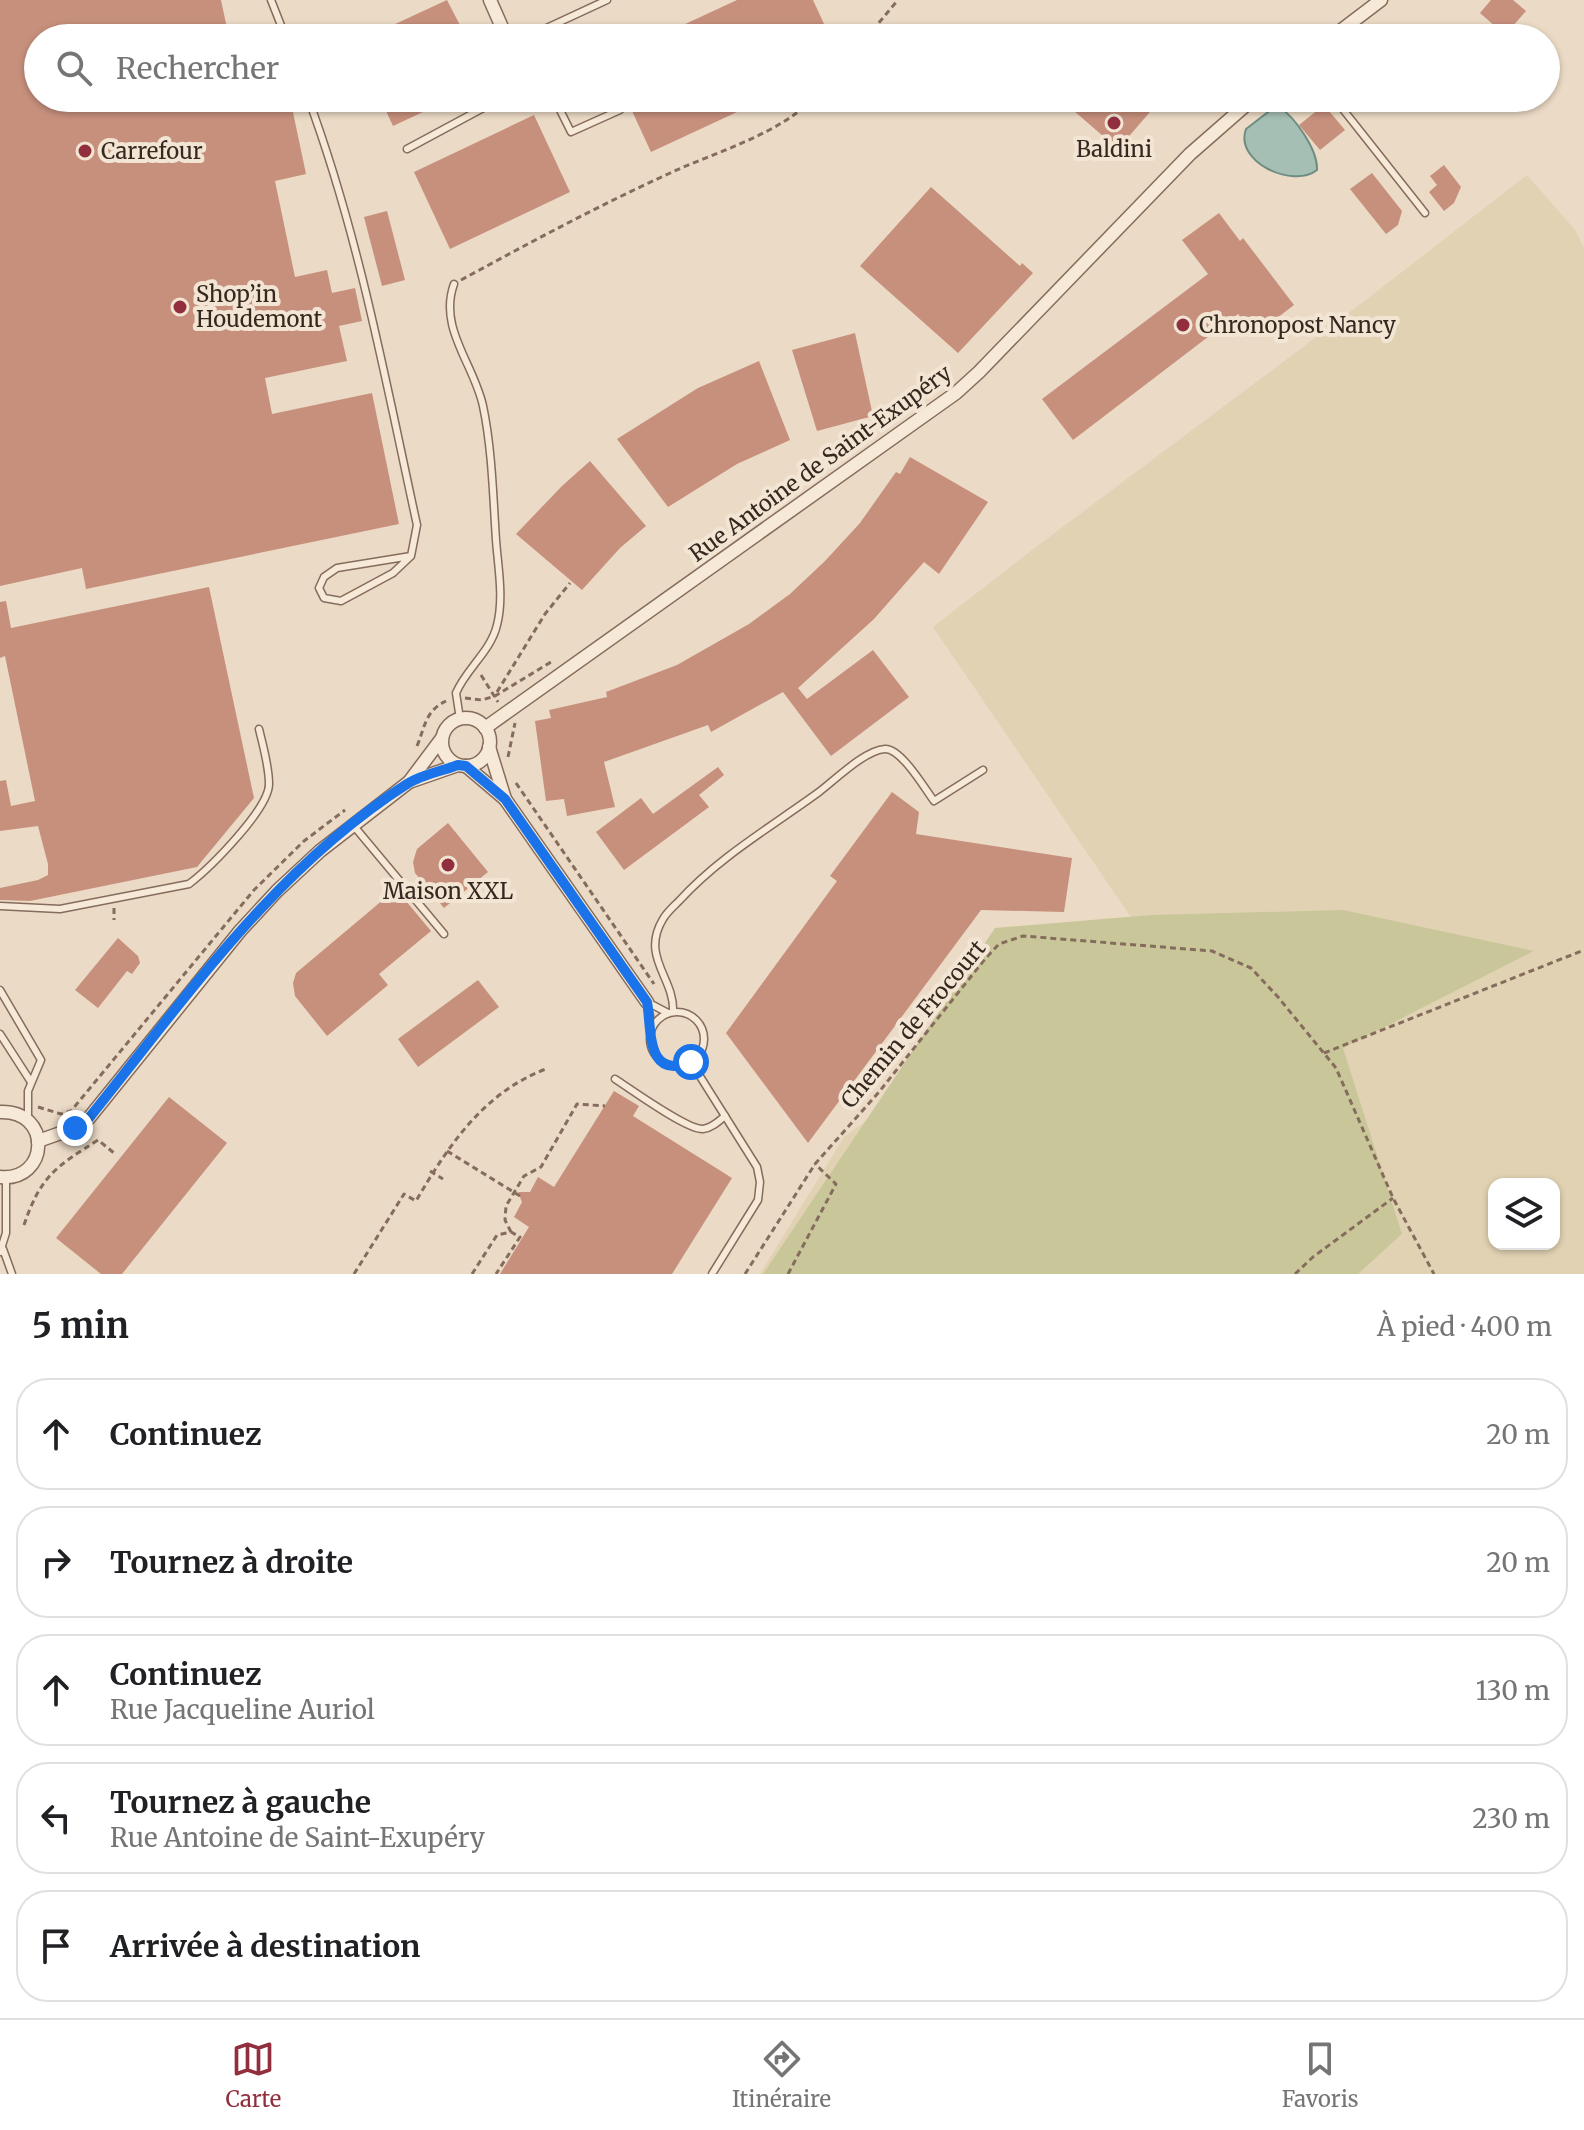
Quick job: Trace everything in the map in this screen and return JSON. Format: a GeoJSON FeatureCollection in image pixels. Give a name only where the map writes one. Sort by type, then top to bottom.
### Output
{"type":"FeatureCollection","features":[{"type":"Feature","properties":{"kind":"street"},"geometry":{"type":"LineString","coordinates":[[490,0],[500,24]]}},
{"type":"Feature","properties":{"kind":"street"},"geometry":{"type":"LineString","coordinates":[[1349,24],[1381,0]]}},
{"type":"Feature","properties":{"kind":"street","name":"Rue Antoine de Saint-Exupéry"},"geometry":{"type":"LineString","coordinates":[[485,728],[956,393],[1190,154],[1238,112]]}},
{"type":"Feature","properties":{"kind":"street"},"geometry":{"type":"LineString","coordinates":[[38,1141],[70,1130],[89,1118],[240,931],[277,891],[353,825],[409,782],[448,727],[460,719],[475,720],[485,728],[505,799]]}},
{"type":"Feature","properties":{"kind":"street"},"geometry":{"type":"LineString","coordinates":[[442,738],[445,754],[505,799],[647,1002]]}},
{"type":"Feature","properties":{"kind":"street"},"geometry":{"type":"LineString","coordinates":[[409,782],[482,759],[489,747]]}},
{"type":"Feature","properties":{"kind":"street"},"geometry":{"type":"LineString","coordinates":[[0,1106],[0,1112],[11,1112],[28,1121],[38,1141],[38,1150],[30,1167],[23,1173],[3,1177]]}},
{"type":"Feature","properties":{"kind":"lane"},"geometry":{"type":"LineString","coordinates":[[271,0],[280,24]]}},
{"type":"Feature","properties":{"kind":"lane"},"geometry":{"type":"LineString","coordinates":[[555,24],[607,0]]}},
{"type":"Feature","properties":{"kind":"lane"},"geometry":{"type":"LineString","coordinates":[[313,112],[330,156],[417,525],[411,556],[393,573],[341,601],[324,598],[319,588],[324,577],[337,568],[411,556]]}},
{"type":"Feature","properties":{"kind":"lane"},"geometry":{"type":"LineString","coordinates":[[407,149],[476,112]]}},
{"type":"Feature","properties":{"kind":"lane"},"geometry":{"type":"LineString","coordinates":[[561,112],[571,132],[616,112]]}},
{"type":"Feature","properties":{"kind":"lane"},"geometry":{"type":"LineString","coordinates":[[1345,112],[1425,213]]}},
{"type":"Feature","properties":{"kind":"lane"},"geometry":{"type":"LineString","coordinates":[[454,284],[449,301],[457,345],[478,387],[486,423],[500,595],[497,628],[459,687],[456,699],[460,719]]}},
{"type":"Feature","properties":{"kind":"lane"},"geometry":{"type":"LineString","coordinates":[[0,906],[60,909],[189,884],[206,871],[262,804],[269,786],[259,729]]}},
{"type":"Feature","properties":{"kind":"lane"},"geometry":{"type":"LineString","coordinates":[[652,1027],[671,1012],[674,1002],[656,958],[655,941],[663,919],[705,875],[874,752],[892,750],[900,756],[934,801],[983,770]]}},
{"type":"Feature","properties":{"kind":"lane"},"geometry":{"type":"LineString","coordinates":[[353,825],[444,934]]}},
{"type":"Feature","properties":{"kind":"lane"},"geometry":{"type":"LineString","coordinates":[[0,990],[41,1060],[28,1091],[28,1121]]}},
{"type":"Feature","properties":{"kind":"lane"},"geometry":{"type":"LineString","coordinates":[[647,1002],[671,1012],[692,1016],[702,1030],[703,1045],[691,1062],[676,1066],[661,1061],[653,1053],[647,1002]]}},
{"type":"Feature","properties":{"kind":"lane"},"geometry":{"type":"LineString","coordinates":[[0,1034],[31,1082]]}},
{"type":"Feature","properties":{"kind":"lane"},"geometry":{"type":"LineString","coordinates":[[691,1062],[757,1167],[760,1182],[758,1200],[712,1274]]}},
{"type":"Feature","properties":{"kind":"lane"},"geometry":{"type":"LineString","coordinates":[[615,1079],[699,1129],[711,1127],[725,1116]]}},
{"type":"Feature","properties":{"kind":"lane"},"geometry":{"type":"LineString","coordinates":[[3,1177],[7,1225],[1,1250],[12,1274]]}},
{"type":"Feature","properties":{"kind":"path"},"geometry":{"type":"LineString","coordinates":[[878,24],[898,0]]}},
{"type":"Feature","properties":{"kind":"path"},"geometry":{"type":"LineString","coordinates":[[454,284],[668,174],[733,147],[799,112]]}},
{"type":"Feature","properties":{"kind":"path"},"geometry":{"type":"LineString","coordinates":[[495,696],[545,614],[570,583]]}},
{"type":"Feature","properties":{"kind":"path"},"geometry":{"type":"LineString","coordinates":[[424,763],[412,753],[419,743],[426,717],[436,706],[456,699],[471,697],[482,700],[495,696],[562,656]]}},
{"type":"Feature","properties":{"kind":"path"},"geometry":{"type":"LineString","coordinates":[[473,666],[504,714],[516,724],[507,751],[508,762]]}},
{"type":"Feature","properties":{"kind":"path"},"geometry":{"type":"LineString","coordinates":[[516,782],[658,990],[670,995]]}},
{"type":"Feature","properties":{"kind":"path"},"geometry":{"type":"LineString","coordinates":[[35,1102],[40,1110],[52,1113],[71,1111],[254,890],[304,841],[345,810]]}},
{"type":"Feature","properties":{"kind":"path"},"geometry":{"type":"LineString","coordinates":[[114,906],[114,920]]}},
{"type":"Feature","properties":{"kind":"path","name":"Chemin de Frocourt"},"geometry":{"type":"LineString","coordinates":[[745,1274],[815,1164],[879,1092],[985,959],[999,944],[1023,936],[1212,951],[1251,968],[1336,1068],[1393,1198],[1434,1274]]}},
{"type":"Feature","properties":{"kind":"path"},"geometry":{"type":"LineString","coordinates":[[1324,1053],[1584,950]]}},
{"type":"Feature","properties":{"kind":"path"},"geometry":{"type":"LineString","coordinates":[[354,1274],[404,1194],[416,1201],[431,1172],[464,1133],[475,1114],[517,1083],[546,1069]]}},
{"type":"Feature","properties":{"kind":"path"},"geometry":{"type":"LineString","coordinates":[[511,1232],[506,1206],[524,1176],[541,1167],[577,1104],[605,1106]]}},
{"type":"Feature","properties":{"kind":"path"},"geometry":{"type":"LineString","coordinates":[[24,1225],[36,1193],[53,1170],[98,1140],[114,1153]]}},
{"type":"Feature","properties":{"kind":"path"},"geometry":{"type":"LineString","coordinates":[[447,1151],[520,1196]]}},
{"type":"Feature","properties":{"kind":"path"},"geometry":{"type":"LineString","coordinates":[[788,1274],[836,1184],[815,1164]]}},
{"type":"Feature","properties":{"kind":"path"},"geometry":{"type":"LineString","coordinates":[[431,1172],[443,1179]]}},
{"type":"Feature","properties":{"kind":"path"},"geometry":{"type":"LineString","coordinates":[[396,1194],[401,1198]]}},
{"type":"Feature","properties":{"kind":"path"},"geometry":{"type":"LineString","coordinates":[[1295,1274],[1313,1257],[1393,1198]]}},
{"type":"Feature","properties":{"kind":"path"},"geometry":{"type":"LineString","coordinates":[[375,1226],[381,1230]]}},
{"type":"Feature","properties":{"kind":"path"},"geometry":{"type":"LineString","coordinates":[[472,1274],[497,1235],[511,1232],[520,1237],[496,1274]]}},
{"type":"Feature","properties":{"kind":"path"},"geometry":{"type":"LineString","coordinates":[[356,1257],[362,1260]]}},
{"type":"Feature","properties":{"kind":"shaded area"},"geometry":{"type":"Polygon","coordinates":[[[1268,112],[1285,112],[1314,153],[1317,170],[1294,176],[1268,169],[1249,152],[1245,141],[1246,129],[1268,112]]]}},
{"type":"Feature","properties":{"kind":"shaded area"},"geometry":{"type":"Polygon","coordinates":[[[1527,175],[1575,230],[1584,248],[1584,1274],[760,1274],[844,1137],[1137,926],[933,627],[1527,175]]]}},
{"type":"Feature","properties":{"kind":"shaded area"},"geometry":{"type":"Polygon","coordinates":[[[1343,910],[1534,951],[1343,1048],[1402,1234],[1358,1274],[763,1274],[995,928],[1151,915],[1343,910]]]}},
{"type":"Feature","properties":{"kind":"building","name":"Shop’in Houdemont"},"geometry":{"type":"Polygon","coordinates":[[[0,0],[221,0],[226,24],[24,24],[24,112],[293,112],[306,174],[275,181],[295,277],[327,270],[332,293],[355,288],[362,321],[339,326],[347,361],[265,378],[272,414],[372,393],[399,524],[86,589],[82,568],[0,586],[0,0]]]}},
{"type":"Feature","properties":{"kind":"building"},"geometry":{"type":"Polygon","coordinates":[[[447,0],[459,24],[395,24],[447,0]]]}},
{"type":"Feature","properties":{"kind":"building"},"geometry":{"type":"Polygon","coordinates":[[[737,0],[813,0],[824,24],[685,24],[737,0]]]}},
{"type":"Feature","properties":{"kind":"building"},"geometry":{"type":"Polygon","coordinates":[[[1491,0],[1513,0],[1526,11],[1515,24],[1492,24],[1480,13],[1491,0]]]}},
{"type":"Feature","properties":{"kind":"building"},"geometry":{"type":"Polygon","coordinates":[[[386,112],[423,112],[393,126],[386,112]]]}},
{"type":"Feature","properties":{"kind":"building"},"geometry":{"type":"Polygon","coordinates":[[[632,112],[737,112],[651,152],[632,112]]]}},
{"type":"Feature","properties":{"kind":"building"},"geometry":{"type":"Polygon","coordinates":[[[1075,112],[1150,112],[1118,149],[1075,112]]]}},
{"type":"Feature","properties":{"kind":"building"},"geometry":{"type":"Polygon","coordinates":[[[1315,112],[1330,112],[1345,130],[1320,150],[1299,125],[1315,112]]]}},
{"type":"Feature","properties":{"kind":"building"},"geometry":{"type":"Polygon","coordinates":[[[534,115],[570,192],[450,249],[414,172],[534,115]]]}},
{"type":"Feature","properties":{"kind":"building"},"geometry":{"type":"Polygon","coordinates":[[[1444,165],[1461,187],[1454,203],[1444,211],[1429,192],[1437,185],[1430,176],[1444,165]]]}},
{"type":"Feature","properties":{"kind":"building"},"geometry":{"type":"Polygon","coordinates":[[[1372,173],[1402,211],[1398,225],[1386,234],[1350,189],[1372,173]]]}},
{"type":"Feature","properties":{"kind":"building"},"geometry":{"type":"Polygon","coordinates":[[[931,187],[1020,266],[1022,263],[1033,273],[958,353],[860,266],[931,187]]]}},
{"type":"Feature","properties":{"kind":"building"},"geometry":{"type":"Polygon","coordinates":[[[387,211],[405,280],[382,286],[364,217],[387,211]]]}},
{"type":"Feature","properties":{"kind":"building","name":"Chronopost Nancy"},"geometry":{"type":"Polygon","coordinates":[[[1219,213],[1240,241],[1243,238],[1294,305],[1255,335],[1238,314],[1073,440],[1042,399],[1208,274],[1182,240],[1219,213]]]}},
{"type":"Feature","properties":{"kind":"building"},"geometry":{"type":"Polygon","coordinates":[[[855,333],[873,416],[817,431],[792,350],[855,333]]]}},
{"type":"Feature","properties":{"kind":"building"},"geometry":{"type":"Polygon","coordinates":[[[759,361],[790,440],[737,464],[668,507],[617,439],[698,388],[759,361]]]}},
{"type":"Feature","properties":{"kind":"building"},"geometry":{"type":"Polygon","coordinates":[[[910,457],[988,502],[939,574],[924,562],[874,619],[798,688],[807,699],[873,650],[909,697],[831,756],[783,692],[711,732],[708,725],[604,762],[615,807],[567,816],[564,799],[546,801],[535,721],[551,718],[549,710],[607,697],[606,692],[677,665],[749,624],[790,594],[825,561],[860,523],[910,457]]]}},
{"type":"Feature","properties":{"kind":"building"},"geometry":{"type":"Polygon","coordinates":[[[590,461],[646,526],[620,548],[582,590],[516,534],[590,461]]]}},
{"type":"Feature","properties":{"kind":"building"},"geometry":{"type":"Polygon","coordinates":[[[209,587],[254,798],[197,867],[30,901],[0,900],[0,888],[48,875],[48,864],[38,826],[0,831],[0,781],[6,780],[11,806],[35,801],[5,656],[0,658],[0,602],[6,601],[11,628],[209,587]]]}},
{"type":"Feature","properties":{"kind":"building"},"geometry":{"type":"Polygon","coordinates":[[[718,767],[724,775],[699,795],[709,807],[624,870],[596,832],[641,798],[653,814],[718,767]]]}},
{"type":"Feature","properties":{"kind":"building"},"geometry":{"type":"Polygon","coordinates":[[[892,792],[919,812],[916,834],[1072,858],[1064,912],[981,910],[808,1143],[726,1033],[837,881],[830,876],[892,792]]]}},
{"type":"Feature","properties":{"kind":"building","name":"Maison XXL"},"geometry":{"type":"Polygon","coordinates":[[[448,823],[488,872],[444,908],[415,873],[413,862],[417,849],[448,823]]]}},
{"type":"Feature","properties":{"kind":"building"},"geometry":{"type":"Polygon","coordinates":[[[396,889],[431,931],[379,974],[388,985],[327,1036],[295,996],[293,983],[296,973],[396,889]]]}},
{"type":"Feature","properties":{"kind":"building"},"geometry":{"type":"Polygon","coordinates":[[[118,938],[138,956],[140,963],[132,974],[127,971],[98,1008],[75,990],[118,938]]]}},
{"type":"Feature","properties":{"kind":"building"},"geometry":{"type":"Polygon","coordinates":[[[478,980],[499,1007],[418,1067],[398,1039],[478,980]]]}},
{"type":"Feature","properties":{"kind":"building"},"geometry":{"type":"Polygon","coordinates":[[[614,1091],[639,1106],[633,1116],[732,1178],[672,1274],[500,1274],[529,1227],[514,1217],[522,1202],[518,1192],[530,1192],[538,1177],[554,1187],[614,1091]]]}},
{"type":"Feature","properties":{"kind":"building"},"geometry":{"type":"Polygon","coordinates":[[[169,1097],[227,1143],[122,1274],[101,1274],[56,1238],[169,1097]]]}},
{"type":"Feature","properties":{"kind":"place","name":"Baldini"},"geometry":{"type":"Point","coordinates":[1114,123]}},
{"type":"Feature","properties":{"kind":"place","name":"Carrefour"},"geometry":{"type":"Point","coordinates":[85,151]}},
{"type":"Feature","properties":{"kind":"place","name":"Shop’in Houdemont"},"geometry":{"type":"Point","coordinates":[180,307]}},
{"type":"Feature","properties":{"kind":"place","name":"Chronopost Nancy"},"geometry":{"type":"Point","coordinates":[1183,325]}},
{"type":"Feature","properties":{"kind":"place","name":"Maison XXL"},"geometry":{"type":"Point","coordinates":[448,865]}},
{"type":"Feature","properties":{"kind":"route"},"geometry":{"type":"LineString","coordinates":[[75,1128],[89,1118],[240,931],[277,891],[320,851],[409,782],[458,765],[466,766],[505,799],[647,1002],[653,1053],[668,1065],[691,1062]]}}]}
